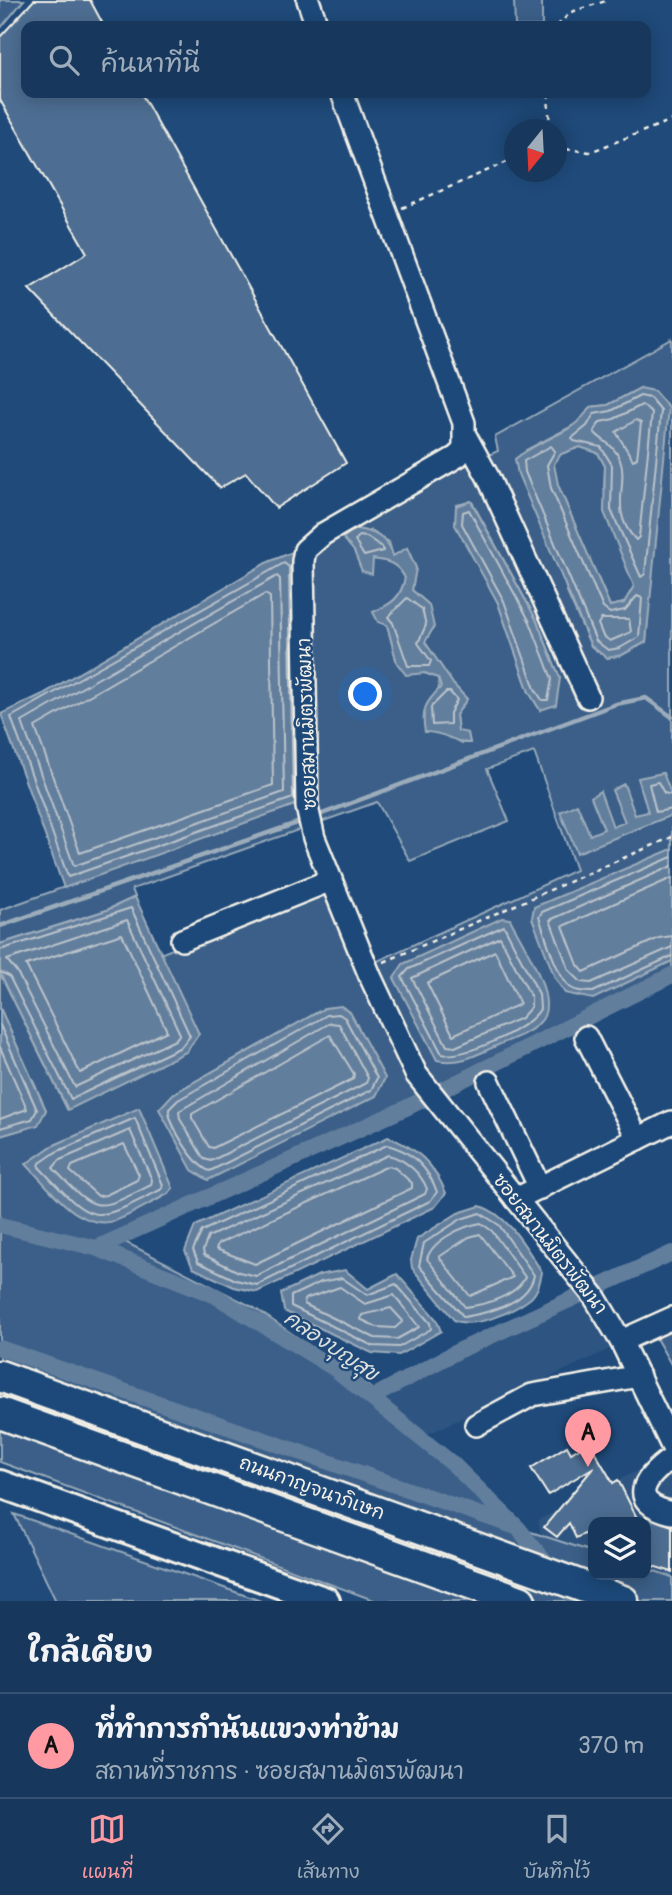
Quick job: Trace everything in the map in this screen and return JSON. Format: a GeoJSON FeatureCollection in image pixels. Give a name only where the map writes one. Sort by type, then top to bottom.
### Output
{"type":"FeatureCollection","features":[{"type":"Feature","properties":{"kind":"highway","name":"ถนนกาญจนาภิเษก"},"geometry":{"type":"LineString","coordinates":[[0,1376],[623,1601]]}},
{"type":"Feature","properties":{"kind":"highway","name":"ถนนกาญจนาภิเษก"},"geometry":{"type":"LineString","coordinates":[[0,1413],[520,1601]]}},
{"type":"Feature","properties":{"kind":"main road"},"geometry":{"type":"LineString","coordinates":[[0,1484],[326,1601]]}},
{"type":"Feature","properties":{"kind":"street"},"geometry":{"type":"LineString","coordinates":[[308,0],[315,21]]}},
{"type":"Feature","properties":{"kind":"street"},"geometry":{"type":"LineString","coordinates":[[344,98],[464,423],[465,435],[488,477],[588,697]]}},
{"type":"Feature","properties":{"kind":"street","name":"ซอยสมานมิตรพัฒนา"},"geometry":{"type":"LineString","coordinates":[[465,435],[458,456],[323,534],[305,550],[307,807],[314,838],[331,880],[416,1074],[591,1291],[621,1341],[672,1446]]}},
{"type":"Feature","properties":{"kind":"street"},"geometry":{"type":"LineString","coordinates":[[182,940],[331,880]]}},
{"type":"Feature","properties":{"kind":"street"},"geometry":{"type":"LineString","coordinates":[[586,1037],[638,1139]]}},
{"type":"Feature","properties":{"kind":"street"},"geometry":{"type":"LineString","coordinates":[[489,1082],[540,1188]]}},
{"type":"Feature","properties":{"kind":"street"},"geometry":{"type":"LineString","coordinates":[[516,1199],[672,1122]]}},
{"type":"Feature","properties":{"kind":"street"},"geometry":{"type":"LineString","coordinates":[[621,1341],[672,1318]]}},
{"type":"Feature","properties":{"kind":"street"},"geometry":{"type":"LineString","coordinates":[[476,1425],[531,1395],[639,1376]]}},
{"type":"Feature","properties":{"kind":"street"},"geometry":{"type":"LineString","coordinates":[[672,1458],[652,1471],[645,1480],[644,1493],[651,1505],[672,1513]]}},
{"type":"Feature","properties":{"kind":"path"},"geometry":{"type":"LineString","coordinates":[[561,21],[571,12],[609,0]]}},
{"type":"Feature","properties":{"kind":"path"},"geometry":{"type":"LineString","coordinates":[[548,98],[549,119]]}},
{"type":"Feature","properties":{"kind":"path"},"geometry":{"type":"LineString","coordinates":[[567,149],[590,152],[672,120]]}},
{"type":"Feature","properties":{"kind":"path"},"geometry":{"type":"LineString","coordinates":[[387,215],[504,163]]}},
{"type":"Feature","properties":{"kind":"path"},"geometry":{"type":"LineString","coordinates":[[368,969],[672,837]]}},
{"type":"Feature","properties":{"kind":"shaded area"},"geometry":{"type":"Polygon","coordinates":[[[0,0],[24,0],[0,29],[0,0]]]}},
{"type":"Feature","properties":{"kind":"shaded area"},"geometry":{"type":"Polygon","coordinates":[[[514,0],[542,0],[542,21],[515,21],[514,0]]]}},
{"type":"Feature","properties":{"kind":"shaded area"},"geometry":{"type":"Polygon","coordinates":[[[672,339],[672,982],[450,1090],[434,1082],[371,964],[576,870],[534,752],[487,769],[509,821],[410,861],[377,802],[132,889],[135,897],[107,910],[0,944],[0,910],[300,803],[308,557],[319,544],[419,486],[498,451],[495,437],[672,339]],[[640,388],[608,405],[590,407],[582,421],[526,450],[568,595],[591,646],[607,658],[622,655],[646,642],[653,553],[640,388]],[[472,502],[456,505],[498,603],[529,692],[540,710],[560,678],[536,619],[472,502]],[[370,530],[354,551],[362,571],[373,559],[392,564],[402,573],[405,578],[398,596],[374,613],[387,625],[397,663],[438,678],[442,732],[462,743],[470,743],[468,734],[458,731],[456,715],[467,699],[453,684],[425,642],[429,605],[412,590],[416,568],[407,548],[393,556],[389,542],[370,530]]]}},
{"type":"Feature","properties":{"kind":"shaded area"},"geometry":{"type":"Polygon","coordinates":[[[580,447],[598,453],[605,466],[604,487],[634,586],[624,603],[610,606],[558,485],[553,465],[561,454],[580,447]]]}},
{"type":"Feature","properties":{"kind":"shaded area"},"geometry":{"type":"Polygon","coordinates":[[[322,889],[377,1014],[427,1102],[123,1241],[253,1307],[367,1385],[459,1463],[525,1530],[588,1550],[588,1580],[651,1580],[651,1570],[672,1577],[672,1601],[376,1601],[0,1462],[0,1136],[37,1125],[46,1110],[0,1008],[0,973],[67,1109],[198,1034],[160,954],[322,889]],[[341,1007],[325,1008],[173,1094],[341,1007]],[[52,1146],[27,1165],[74,1212],[86,1218],[115,1218],[165,1196],[172,1189],[52,1146]]]}},
{"type":"Feature","properties":{"kind":"shaded area"},"geometry":{"type":"Polygon","coordinates":[[[584,1301],[612,1348],[426,1435],[380,1396],[408,1380],[584,1301]]]}},
{"type":"Feature","properties":{"kind":"shaded area"},"geometry":{"type":"Polygon","coordinates":[[[672,1321],[672,1366],[657,1340],[638,1338],[672,1321]]]}},
{"type":"Feature","properties":{"kind":"shaded area"},"geometry":{"type":"Polygon","coordinates":[[[667,1456],[672,1467],[672,1577],[651,1570],[651,1517],[588,1517],[588,1550],[541,1535],[538,1520],[667,1456]]]}},
{"type":"Feature","properties":{"kind":"shaded area"},"geometry":{"type":"Polygon","coordinates":[[[14,1514],[261,1601],[56,1601],[14,1514]]]}},
{"type":"Feature","properties":{"kind":"water"},"geometry":{"type":"Polygon","coordinates":[[[640,388],[654,391],[669,408],[646,642],[622,655],[607,658],[591,646],[518,474],[515,459],[565,431],[583,417],[590,407],[608,405],[640,388]],[[580,447],[561,454],[554,464],[558,485],[610,606],[624,603],[634,586],[604,512],[605,466],[598,453],[580,447]]]}},
{"type":"Feature","properties":{"kind":"water"},"geometry":{"type":"Polygon","coordinates":[[[471,501],[536,619],[560,678],[556,705],[540,710],[529,692],[498,603],[455,525],[456,506],[471,501]]]}},
{"type":"Feature","properties":{"kind":"water"},"geometry":{"type":"Polygon","coordinates":[[[355,529],[379,536],[393,556],[407,548],[416,568],[412,590],[429,605],[434,627],[425,642],[453,684],[467,699],[456,715],[458,731],[468,733],[470,743],[425,732],[424,712],[428,702],[441,687],[438,678],[425,673],[406,675],[397,663],[387,625],[378,622],[373,612],[395,600],[405,578],[396,566],[373,559],[372,574],[362,571],[354,551],[343,538],[355,529]]]}},
{"type":"Feature","properties":{"kind":"water"},"geometry":{"type":"Polygon","coordinates":[[[295,551],[300,803],[64,888],[1,714],[43,694],[266,563],[295,551]]]}},
{"type":"Feature","properties":{"kind":"water"},"geometry":{"type":"Polygon","coordinates":[[[663,773],[672,796],[672,815],[577,853],[560,812],[577,804],[590,835],[604,829],[591,797],[600,791],[613,827],[625,822],[612,790],[624,784],[635,815],[648,812],[638,778],[663,773]]]}},
{"type":"Feature","properties":{"kind":"water"},"geometry":{"type":"Polygon","coordinates":[[[672,849],[672,961],[593,999],[565,993],[555,978],[532,918],[534,907],[672,849]]]}},
{"type":"Feature","properties":{"kind":"water"},"geometry":{"type":"Polygon","coordinates":[[[135,897],[199,1034],[186,1052],[68,1110],[0,973],[0,944],[107,910],[135,897]]]}},
{"type":"Feature","properties":{"kind":"water"},"geometry":{"type":"Polygon","coordinates":[[[502,918],[510,919],[537,972],[546,1000],[545,1013],[536,1026],[515,1038],[468,1058],[437,1060],[394,978],[403,964],[502,918]]]}},
{"type":"Feature","properties":{"kind":"water"},"geometry":{"type":"Polygon","coordinates":[[[341,1006],[350,1012],[385,1078],[376,1096],[208,1180],[192,1170],[159,1109],[173,1094],[325,1008],[341,1006]]]}},
{"type":"Feature","properties":{"kind":"water"},"geometry":{"type":"Polygon","coordinates":[[[0,1008],[46,1110],[38,1125],[0,1136],[0,1008]]]}},
{"type":"Feature","properties":{"kind":"water"},"geometry":{"type":"Polygon","coordinates":[[[139,1108],[173,1188],[168,1194],[128,1215],[114,1221],[88,1220],[65,1205],[26,1164],[52,1146],[139,1108]]]}},
{"type":"Feature","properties":{"kind":"water"},"geometry":{"type":"Polygon","coordinates":[[[388,1137],[408,1146],[430,1165],[446,1193],[435,1207],[257,1292],[234,1287],[193,1268],[185,1251],[195,1226],[388,1137]]]}},
{"type":"Feature","properties":{"kind":"water"},"geometry":{"type":"Polygon","coordinates":[[[480,1206],[490,1210],[508,1225],[542,1272],[536,1292],[520,1306],[492,1318],[471,1323],[462,1322],[454,1320],[412,1268],[411,1260],[417,1239],[458,1213],[480,1206]]]}},
{"type":"Feature","properties":{"kind":"water"},"geometry":{"type":"Polygon","coordinates":[[[345,1270],[368,1289],[397,1274],[436,1319],[441,1331],[399,1355],[372,1353],[284,1311],[281,1293],[319,1275],[345,1270]]]}},
{"type":"Feature","properties":{"kind":"building"},"geometry":{"type":"Polygon","coordinates":[[[34,0],[90,0],[101,21],[21,21],[21,98],[144,98],[346,463],[276,508],[246,473],[220,488],[29,289],[87,253],[0,100],[0,37],[34,0]]]}},
{"type":"Feature","properties":{"kind":"building"},"geometry":{"type":"Polygon","coordinates":[[[589,1442],[613,1483],[618,1480],[636,1517],[588,1517],[588,1532],[576,1538],[569,1523],[557,1537],[544,1527],[594,1467],[548,1495],[531,1468],[567,1446],[571,1453],[589,1442]]]}},
{"type":"Feature","properties":{"kind":"building"},"geometry":{"type":"Polygon","coordinates":[[[651,1518],[672,1526],[672,1572],[651,1566],[651,1518]]]}},
{"type":"Feature","properties":{"kind":"waterway"},"geometry":{"type":"LineString","coordinates":[[322,814],[616,704],[646,698],[672,717]]}},
{"type":"Feature","properties":{"kind":"waterway"},"geometry":{"type":"LineString","coordinates":[[0,926],[297,823]]}},
{"type":"Feature","properties":{"kind":"waterway"},"geometry":{"type":"LineString","coordinates":[[96,1248],[406,1108],[672,975]]}},
{"type":"Feature","properties":{"kind":"waterway","name":"คลองบุญสุข"},"geometry":{"type":"LineString","coordinates":[[0,1225],[96,1248],[214,1295],[335,1369],[454,1465],[518,1528],[576,1601]]}},
{"type":"Feature","properties":{"kind":"waterway"},"geometry":{"type":"LineString","coordinates":[[371,1398],[458,1351],[672,1253]]}},
{"type":"Feature","properties":{"kind":"waterway"},"geometry":{"type":"LineString","coordinates":[[0,1348],[513,1526]]}},
{"type":"Feature","properties":{"kind":"place","name":"ที่ทำการกำนันแขวงท่าข้าม"},"geometry":{"type":"Point","coordinates":[588,1467]}}]}
